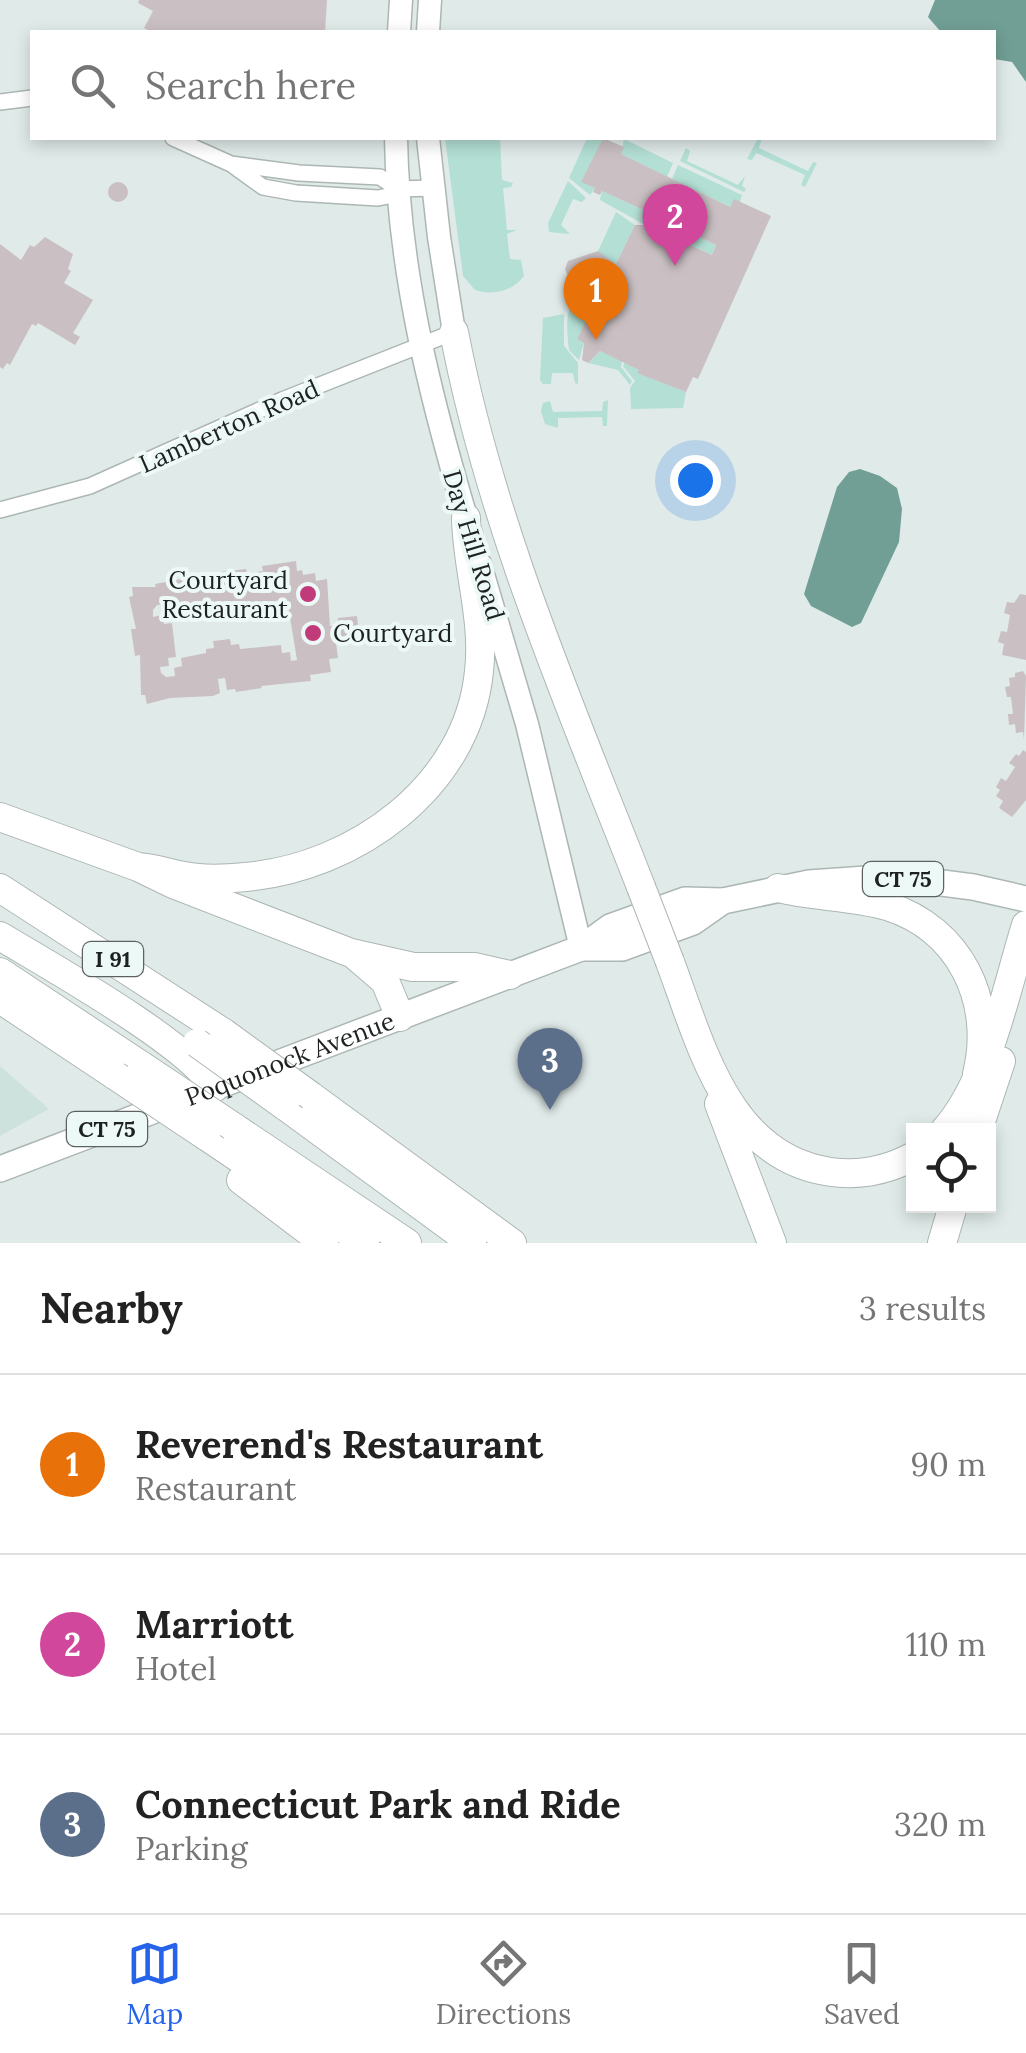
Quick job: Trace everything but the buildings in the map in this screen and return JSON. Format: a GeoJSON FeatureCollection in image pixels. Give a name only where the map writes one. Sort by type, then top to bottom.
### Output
{"type":"FeatureCollection","features":[{"type":"Feature","properties":{"kind":"highway"},"geometry":{"type":"LineString","coordinates":[[454,332],[476,430],[504,527],[707,1060],[772,1243]]}},
{"type":"Feature","properties":{"kind":"highway"},"geometry":{"type":"LineString","coordinates":[[138,867],[200,878],[242,878],[292,870],[356,845],[394,819],[418,796],[461,734],[478,685],[480,637],[466,518]]}},
{"type":"Feature","properties":{"kind":"highway"},"geometry":{"type":"LineString","coordinates":[[0,818],[138,867],[352,954],[413,967],[474,967],[510,975]]}},
{"type":"Feature","properties":{"kind":"highway","name":"I 91"},"geometry":{"type":"LineString","coordinates":[[0,888],[224,1033],[298,1101],[512,1243]]}},
{"type":"Feature","properties":{"kind":"highway"},"geometry":{"type":"LineString","coordinates":[[778,888],[884,906],[919,920],[939,934],[964,966],[979,1004],[982,1043],[977,1074]]}},
{"type":"Feature","properties":{"kind":"highway"},"geometry":{"type":"LineString","coordinates":[[0,916],[197,1043],[298,1101],[472,1243]]}},
{"type":"Feature","properties":{"kind":"highway"},"geometry":{"type":"LineString","coordinates":[[950,1123],[977,1074],[1026,925]]}},
{"type":"Feature","properties":{"kind":"highway"},"geometry":{"type":"LineString","coordinates":[[0,936],[168,1044],[204,1070],[214,1088]]}},
{"type":"Feature","properties":{"kind":"highway"},"geometry":{"type":"LineString","coordinates":[[352,954],[385,982],[400,1017]]}},
{"type":"Feature","properties":{"kind":"highway"},"geometry":{"type":"LineString","coordinates":[[0,955],[188,1079],[214,1088]]}},
{"type":"Feature","properties":{"kind":"highway"},"geometry":{"type":"LineString","coordinates":[[0,972],[129,1071],[219,1131],[407,1243]]}},
{"type":"Feature","properties":{"kind":"highway"},"geometry":{"type":"LineString","coordinates":[[980,1123],[1026,984]]}},
{"type":"Feature","properties":{"kind":"highway"},"geometry":{"type":"LineString","coordinates":[[0,1000],[129,1071]]}},
{"type":"Feature","properties":{"kind":"highway"},"geometry":{"type":"LineString","coordinates":[[707,1060],[742,1121],[764,1145],[788,1160],[819,1170],[859,1173],[906,1160]]}},
{"type":"Feature","properties":{"kind":"highway"},"geometry":{"type":"LineString","coordinates":[[219,1131],[236,1177],[324,1243]]}},
{"type":"Feature","properties":{"kind":"highway"},"geometry":{"type":"LineString","coordinates":[[219,1131],[365,1243]]}},
{"type":"Feature","properties":{"kind":"highway"},"geometry":{"type":"LineString","coordinates":[[942,1243],[951,1213]]}},
{"type":"Feature","properties":{"kind":"main road"},"geometry":{"type":"LineString","coordinates":[[399,30],[401,0]]}},
{"type":"Feature","properties":{"kind":"main road"},"geometry":{"type":"LineString","coordinates":[[428,30],[430,0]]}},
{"type":"Feature","properties":{"kind":"main road","name":"Day Hill Road"},"geometry":{"type":"LineString","coordinates":[[396,140],[398,188],[420,346],[532,742],[582,948]]}},
{"type":"Feature","properties":{"kind":"main road"},"geometry":{"type":"LineString","coordinates":[[428,140],[454,332]]}},
{"type":"Feature","properties":{"kind":"main road","name":"Poquonock Avenue"},"geometry":{"type":"LineString","coordinates":[[0,1169],[582,948],[622,948],[693,922],[722,901],[828,881],[903,879],[973,887],[1026,899]]}},
{"type":"Feature","properties":{"kind":"street"},"geometry":{"type":"LineString","coordinates":[[0,102],[30,98]]}},
{"type":"Feature","properties":{"kind":"street"},"geometry":{"type":"LineString","coordinates":[[177,140],[231,164],[253,182],[286,192],[378,198],[398,188],[433,188]]}},
{"type":"Feature","properties":{"kind":"street","name":"Lamberton Road"},"geometry":{"type":"LineString","coordinates":[[0,510],[90,486],[282,400],[454,332]]}},
{"type":"Feature","properties":{"kind":"shaded area"},"geometry":{"type":"Polygon","coordinates":[[[935,0],[1026,0],[1026,82],[1012,62],[996,59],[996,30],[939,30],[928,17],[935,0]]]}},
{"type":"Feature","properties":{"kind":"shaded area"},"geometry":{"type":"Polygon","coordinates":[[[445,140],[500,140],[502,180],[513,183],[503,188],[507,230],[517,230],[507,234],[510,259],[521,260],[524,276],[508,289],[489,292],[475,290],[463,276],[445,140]]]}},
{"type":"Feature","properties":{"kind":"shaded area"},"geometry":{"type":"Polygon","coordinates":[[[586,140],[602,140],[582,182],[595,188],[590,195],[569,178],[586,140]]]}},
{"type":"Feature","properties":{"kind":"shaded area"},"geometry":{"type":"Polygon","coordinates":[[[626,140],[673,163],[667,177],[621,154],[626,140]]]}},
{"type":"Feature","properties":{"kind":"shaded area"},"geometry":{"type":"Polygon","coordinates":[[[757,140],[761,140],[759,148],[808,171],[813,162],[817,163],[805,187],[801,185],[805,175],[756,153],[752,160],[747,159],[757,140]]]}},
{"type":"Feature","properties":{"kind":"shaded area"},"geometry":{"type":"Polygon","coordinates":[[[686,148],[690,151],[687,161],[738,185],[745,176],[744,192],[680,161],[686,148]]]}},
{"type":"Feature","properties":{"kind":"shaded area"},"geometry":{"type":"Polygon","coordinates":[[[678,165],[742,195],[740,202],[730,207],[672,179],[678,165]]]}},
{"type":"Feature","properties":{"kind":"shaded area"},"geometry":{"type":"Polygon","coordinates":[[[568,181],[586,198],[582,202],[573,199],[561,225],[570,234],[549,232],[548,223],[568,181]]]}},
{"type":"Feature","properties":{"kind":"shaded area"},"geometry":{"type":"Polygon","coordinates":[[[602,191],[650,213],[645,225],[600,200],[602,191]]]}},
{"type":"Feature","properties":{"kind":"shaded area"},"geometry":{"type":"Polygon","coordinates":[[[616,212],[635,225],[616,264],[606,259],[599,271],[598,251],[616,212]]]}},
{"type":"Feature","properties":{"kind":"shaded area"},"geometry":{"type":"Polygon","coordinates":[[[658,217],[716,245],[712,255],[657,230],[654,227],[658,217]]]}},
{"type":"Feature","properties":{"kind":"shaded area"},"geometry":{"type":"Polygon","coordinates":[[[577,295],[594,304],[577,339],[584,343],[579,360],[569,350],[567,328],[577,295]]]}},
{"type":"Feature","properties":{"kind":"shaded area"},"geometry":{"type":"Polygon","coordinates":[[[564,314],[564,346],[578,363],[578,384],[573,373],[552,373],[551,384],[543,384],[543,318],[564,314]]]}},
{"type":"Feature","properties":{"kind":"shaded area"},"geometry":{"type":"Polygon","coordinates":[[[600,351],[622,361],[621,367],[632,381],[630,385],[618,370],[588,363],[600,351]]]}},
{"type":"Feature","properties":{"kind":"shaded area"},"geometry":{"type":"Polygon","coordinates":[[[625,362],[638,373],[686,392],[683,408],[631,409],[630,388],[635,381],[623,366],[625,362]]]}},
{"type":"Feature","properties":{"kind":"shaded area"},"geometry":{"type":"Polygon","coordinates":[[[608,400],[607,426],[603,426],[602,417],[558,418],[558,428],[545,424],[541,411],[543,403],[550,401],[553,412],[602,411],[603,402],[608,400]]]}},
{"type":"Feature","properties":{"kind":"shaded area"},"geometry":{"type":"Polygon","coordinates":[[[860,469],[897,488],[902,509],[899,542],[861,623],[852,627],[811,606],[804,594],[837,487],[849,472],[860,469]]]}},
{"type":"Feature","properties":{"kind":"shaded area"},"geometry":{"type":"Polygon","coordinates":[[[0,1066],[49,1109],[0,1136],[0,1066]]]}},
{"type":"Feature","properties":{"kind":"place","name":"Marriott"},"geometry":{"type":"Point","coordinates":[675,266]}},
{"type":"Feature","properties":{"kind":"place","name":"Reverend's Restaurant"},"geometry":{"type":"Point","coordinates":[596,340]}},
{"type":"Feature","properties":{"kind":"place","name":"Courtyard Restaurant"},"geometry":{"type":"Point","coordinates":[308,594]}},
{"type":"Feature","properties":{"kind":"place","name":"Courtyard"},"geometry":{"type":"Point","coordinates":[313,633]}},
{"type":"Feature","properties":{"kind":"place","name":"Connecticut Park and Ride"},"geometry":{"type":"Point","coordinates":[550,1110]}}]}
